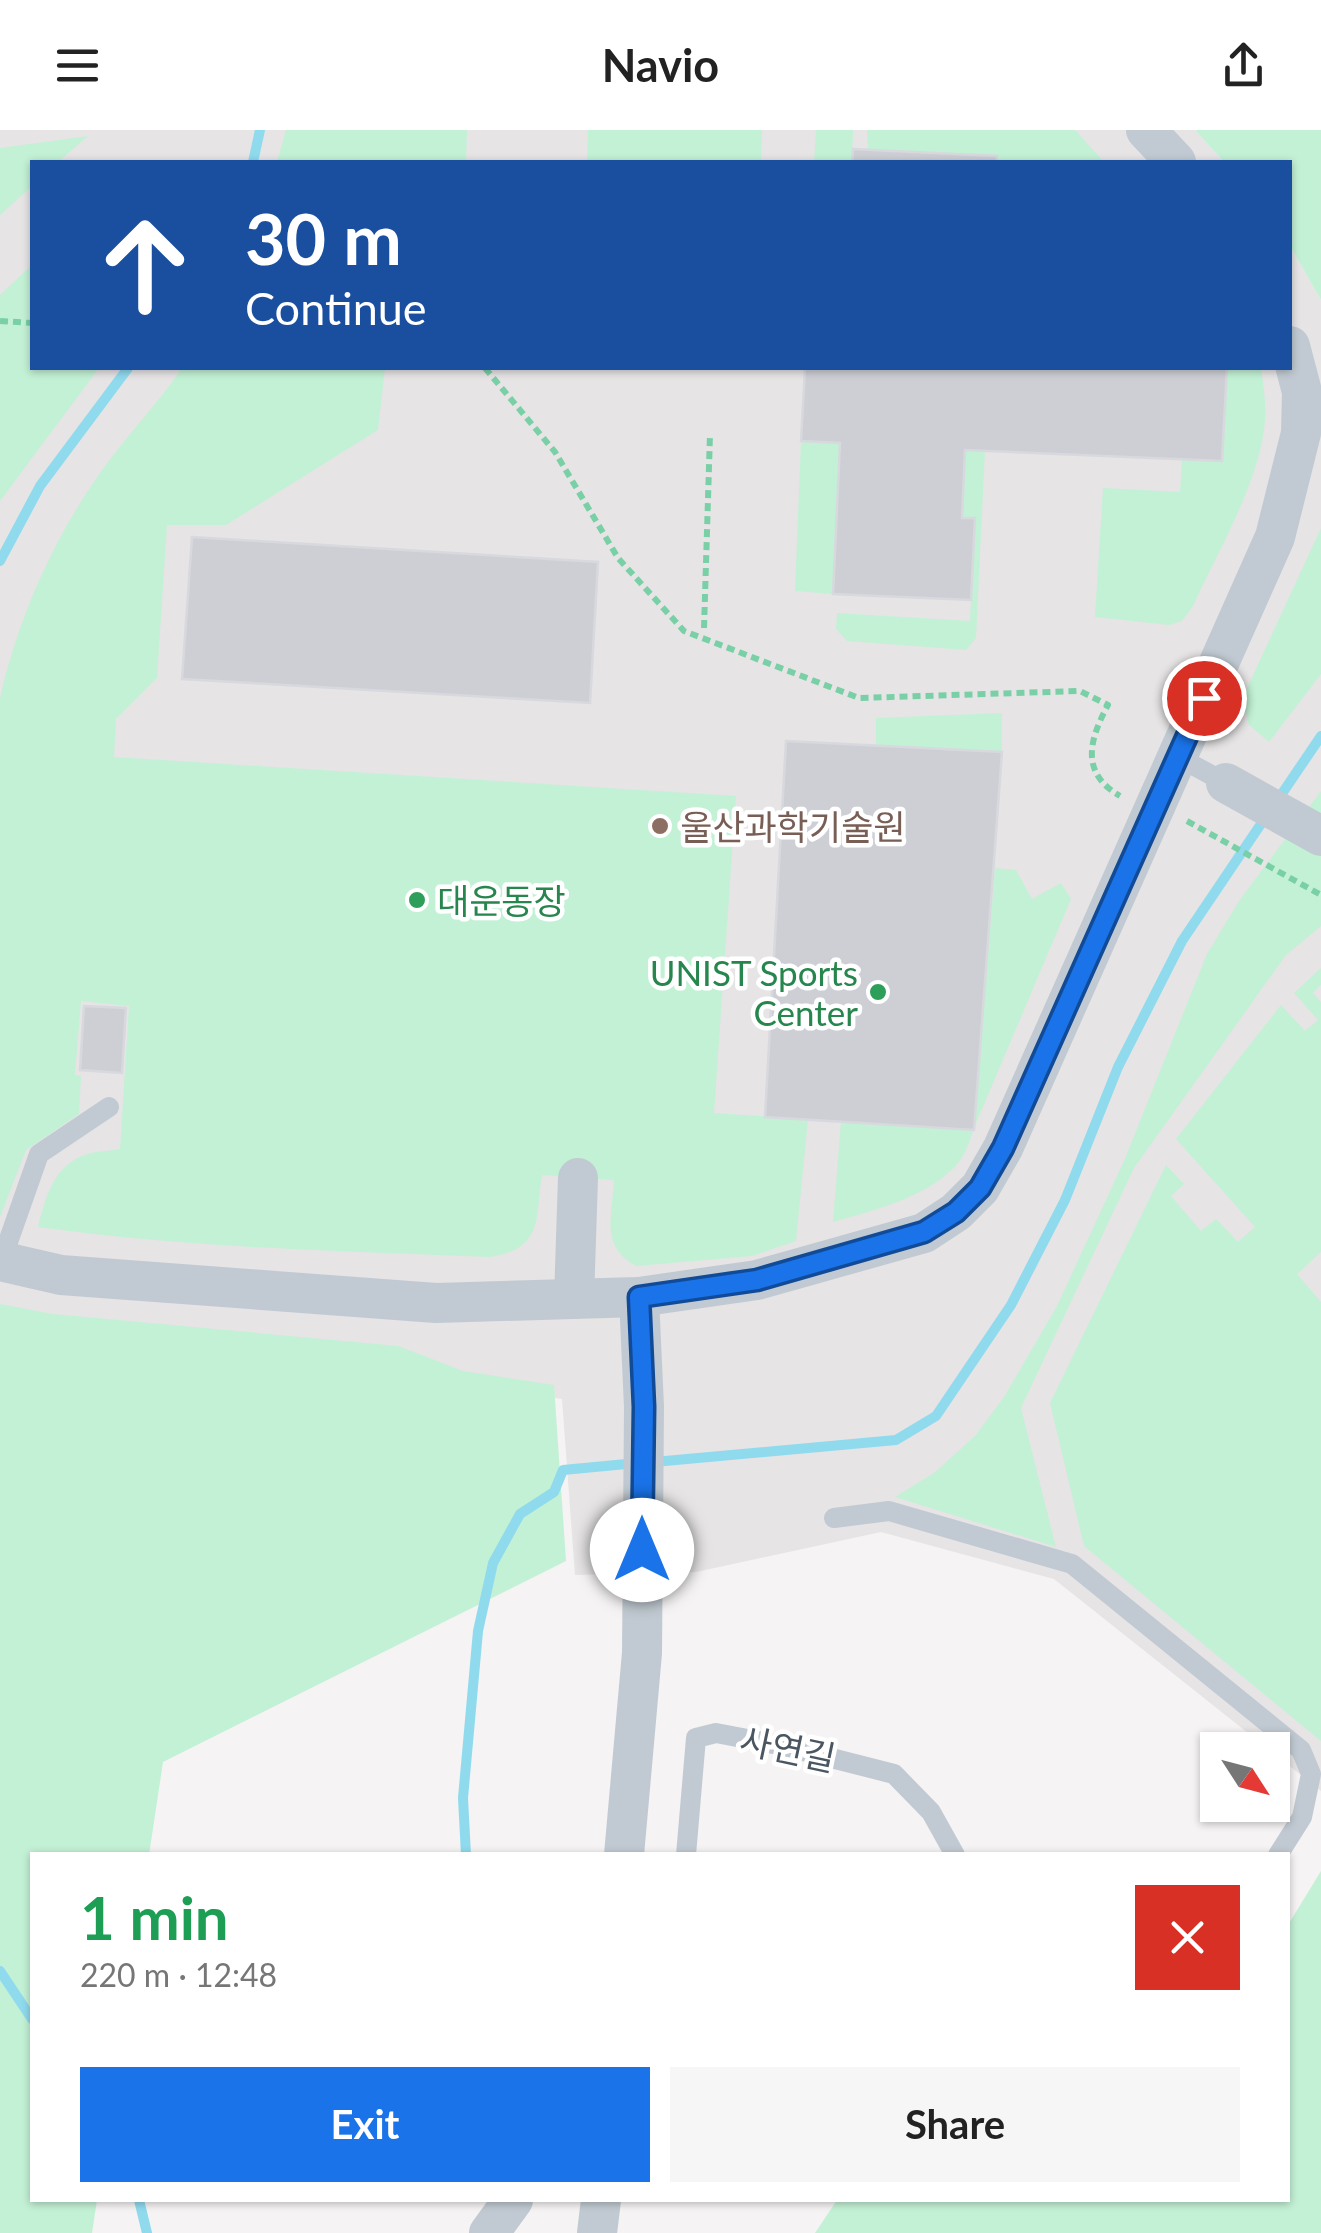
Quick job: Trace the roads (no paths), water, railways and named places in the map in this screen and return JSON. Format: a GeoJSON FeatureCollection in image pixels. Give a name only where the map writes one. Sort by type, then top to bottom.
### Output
{"type":"FeatureCollection","features":[{"type":"Feature","properties":{"kind":"street"},"geometry":{"type":"LineString","coordinates":[[1146,130],[1174,160]]}},
{"type":"Feature","properties":{"kind":"street"},"geometry":{"type":"LineString","coordinates":[[1292,327],[1321,340]]}},
{"type":"Feature","properties":{"kind":"street"},"geometry":{"type":"LineString","coordinates":[[1274,537],[1301,434],[1302,392],[1292,354]]}},
{"type":"Feature","properties":{"kind":"street"},"geometry":{"type":"LineString","coordinates":[[0,1262],[61,1274],[436,1303],[639,1297],[757,1280],[924,1232],[956,1212],[980,1188],[1003,1148],[1274,537],[1321,463]]}},
{"type":"Feature","properties":{"kind":"street"},"geometry":{"type":"LineString","coordinates":[[1226,783],[1321,836]]}},
{"type":"Feature","properties":{"kind":"street"},"geometry":{"type":"LineString","coordinates":[[574,1299],[578,1178]]}},
{"type":"Feature","properties":{"kind":"street"},"geometry":{"type":"LineString","coordinates":[[624,1852],[642,1653],[644,1407],[639,1297]]}},
{"type":"Feature","properties":{"kind":"street"},"geometry":{"type":"LineString","coordinates":[[489,2233],[512,2202]]}},
{"type":"Feature","properties":{"kind":"street"},"geometry":{"type":"LineString","coordinates":[[597,2233],[601,2202]]}},
{"type":"Feature","properties":{"kind":"lane"},"geometry":{"type":"LineString","coordinates":[[1178,757],[1226,783]]}},
{"type":"Feature","properties":{"kind":"lane"},"geometry":{"type":"LineString","coordinates":[[0,1262],[40,1154],[109,1107]]}},
{"type":"Feature","properties":{"kind":"lane"},"geometry":{"type":"LineString","coordinates":[[834,1518],[888,1511],[1072,1564],[1301,1750],[1310,1774],[1302,1817],[1280,1852]]}},
{"type":"Feature","properties":{"kind":"lane","name":"사연길"},"geometry":{"type":"LineString","coordinates":[[686,1852],[696,1738],[716,1733],[894,1774],[931,1812],[953,1852]]}},
{"type":"Feature","properties":{"kind":"waterway"},"geometry":{"type":"LineString","coordinates":[[253,160],[260,130]]}},
{"type":"Feature","properties":{"kind":"waterway"},"geometry":{"type":"LineString","coordinates":[[0,561],[40,486],[127,370]]}},
{"type":"Feature","properties":{"kind":"waterway"},"geometry":{"type":"LineString","coordinates":[[1277,801],[1321,736]]}},
{"type":"Feature","properties":{"kind":"waterway"},"geometry":{"type":"LineString","coordinates":[[654,1462],[896,1440],[936,1416],[1011,1305],[1065,1200],[1118,1067],[1182,941],[1267,815]]}},
{"type":"Feature","properties":{"kind":"waterway"},"geometry":{"type":"LineString","coordinates":[[466,1852],[463,1798],[478,1631],[493,1563],[520,1514],[554,1492],[563,1470],[637,1463]]}},
{"type":"Feature","properties":{"kind":"waterway"},"geometry":{"type":"LineString","coordinates":[[0,1971],[30,2016]]}},
{"type":"Feature","properties":{"kind":"waterway"},"geometry":{"type":"LineString","coordinates":[[139,2202],[147,2233]]}},
{"type":"Feature","properties":{"kind":"place","name":"울산과학기술원"},"geometry":{"type":"Point","coordinates":[660,826]}},
{"type":"Feature","properties":{"kind":"place","name":"대운동장"},"geometry":{"type":"Point","coordinates":[417,900]}},
{"type":"Feature","properties":{"kind":"place","name":"UNIST Sports Center"},"geometry":{"type":"Point","coordinates":[878,992]}}]}
